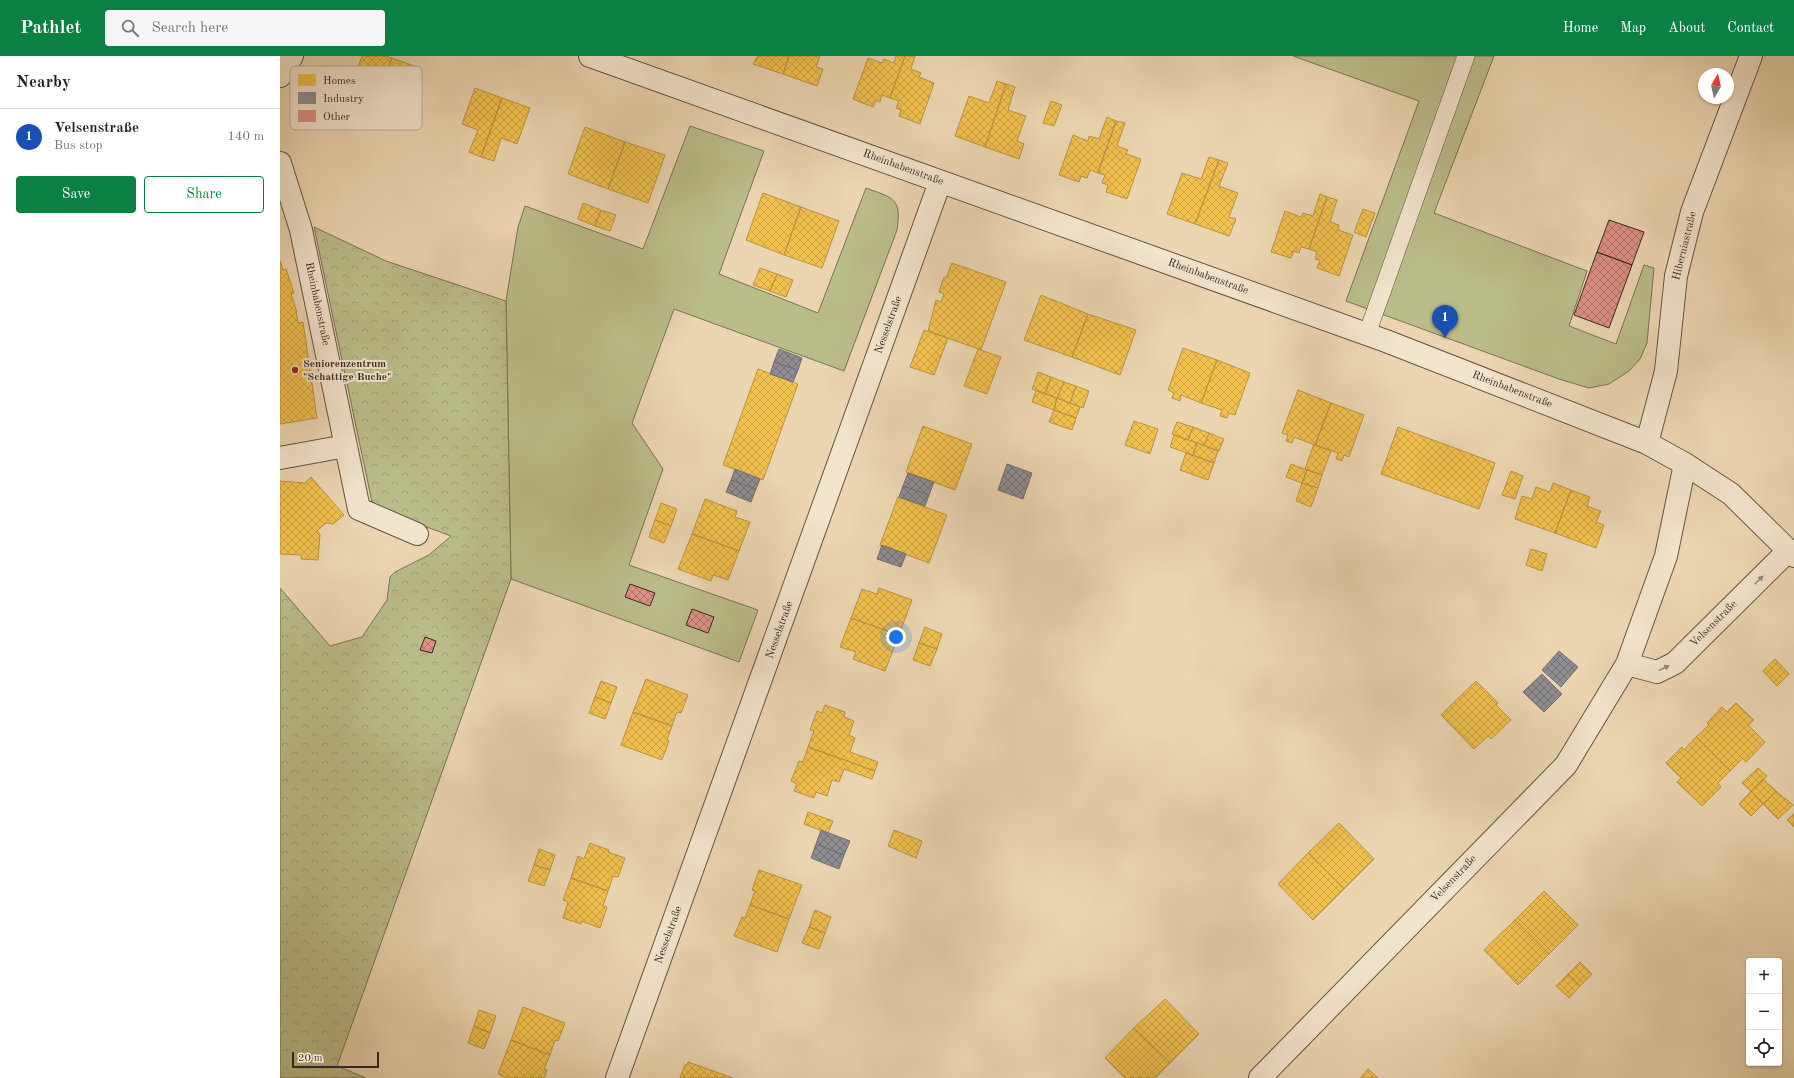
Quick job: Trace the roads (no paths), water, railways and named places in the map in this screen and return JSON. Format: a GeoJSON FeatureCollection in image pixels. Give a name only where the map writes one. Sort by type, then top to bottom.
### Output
{"type":"FeatureCollection","features":[{"type":"Feature","properties":{"kind":"street"},"geometry":{"type":"LineString","coordinates":[[280,76],[292,56]]}},
{"type":"Feature","properties":{"kind":"street","name":"Rheinbabenstraße"},"geometry":{"type":"LineString","coordinates":[[590,56],[1367,334],[1647,443],[1685,464],[1731,494],[1792,550]]}},
{"type":"Feature","properties":{"kind":"street","name":"Hiberniastraße"},"geometry":{"type":"LineString","coordinates":[[1647,443],[1666,371],[1676,276],[1692,212],[1751,56]]}},
{"type":"Feature","properties":{"kind":"street","name":"Rheinbabenstraße"},"geometry":{"type":"LineString","coordinates":[[280,163],[301,230],[359,509],[417,534]]}},
{"type":"Feature","properties":{"kind":"street","name":"Nesselstraße"},"geometry":{"type":"LineString","coordinates":[[617,1078],[940,182]]}},
{"type":"Feature","properties":{"kind":"street"},"geometry":{"type":"LineString","coordinates":[[280,458],[346,446]]}},
{"type":"Feature","properties":{"kind":"street","name":"Velsenstraße"},"geometry":{"type":"LineString","coordinates":[[1260,1078],[1566,765],[1627,664],[1666,556],[1685,464]]}},
{"type":"Feature","properties":{"kind":"street","name":"Velsenstraße"},"geometry":{"type":"LineString","coordinates":[[1627,664],[1657,672],[1675,663],[1792,550]]}},
{"type":"Feature","properties":{"kind":"lane"},"geometry":{"type":"LineString","coordinates":[[1367,334],[1466,56]]}},
{"type":"Feature","properties":{"kind":"place","name":"Velsenstraße"},"geometry":{"type":"Point","coordinates":[1445,338]}},
{"type":"Feature","properties":{"kind":"place","name":"Seniorenzentrum \"Schattige Buche\""},"geometry":{"type":"Point","coordinates":[295,370]}}]}
